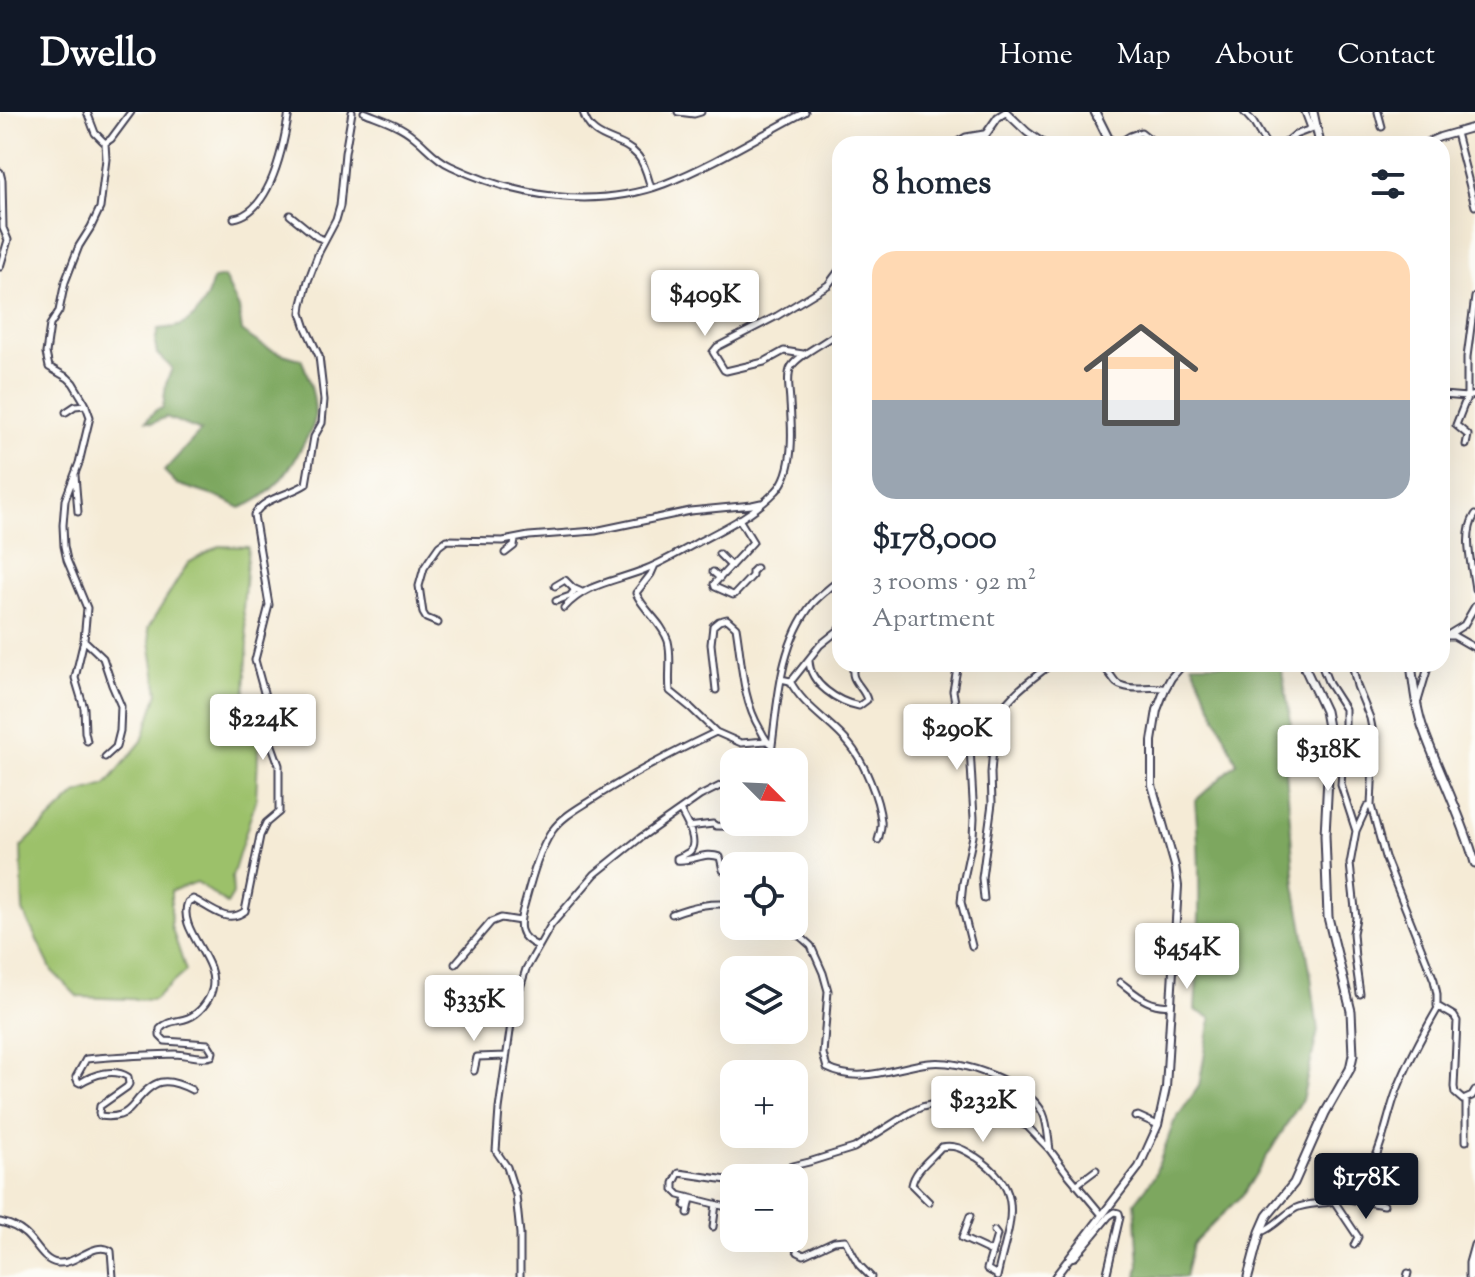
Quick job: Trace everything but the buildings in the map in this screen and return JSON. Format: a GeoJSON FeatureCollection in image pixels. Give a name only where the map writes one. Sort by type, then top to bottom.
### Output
{"type":"FeatureCollection","features":[{"type":"Feature","properties":{"kind":"main road"},"geometry":{"type":"LineString","coordinates":[[1095,112],[1109,136]]}},
{"type":"Feature","properties":{"kind":"main road"},"geometry":{"type":"LineString","coordinates":[[1313,112],[1317,136]]}},
{"type":"Feature","properties":{"kind":"main road"},"geometry":{"type":"LineString","coordinates":[[1248,1277],[1260,1232],[1270,1211],[1294,1183],[1325,1113],[1350,1069],[1353,1055],[1351,1011],[1328,917],[1325,835],[1328,727],[1325,711],[1307,672]]}},
{"type":"Feature","properties":{"kind":"main road"},"geometry":{"type":"LineString","coordinates":[[1412,672],[1424,731],[1460,817],[1475,863]]}},
{"type":"Feature","properties":{"kind":"main road"},"geometry":{"type":"LineString","coordinates":[[1470,1277],[1475,1245]]}},
{"type":"Feature","properties":{"kind":"street"},"geometry":{"type":"LineString","coordinates":[[87,112],[95,133],[105,143],[100,208],[79,246],[47,340],[49,367],[71,381],[89,413],[89,424],[65,500],[64,540],[70,568],[87,608],[84,640],[75,678],[84,708],[87,741]]}},
{"type":"Feature","properties":{"kind":"street"},"geometry":{"type":"LineString","coordinates":[[105,143],[131,112]]}},
{"type":"Feature","properties":{"kind":"street"},"geometry":{"type":"LineString","coordinates":[[234,218],[250,212],[263,194],[281,157],[289,112]]}},
{"type":"Feature","properties":{"kind":"street"},"geometry":{"type":"LineString","coordinates":[[192,1090],[168,1081],[159,1082],[148,1088],[126,1112],[104,1117],[100,1116],[100,1106],[127,1087],[128,1077],[122,1073],[103,1073],[80,1083],[76,1077],[86,1059],[212,1056],[208,1044],[165,1041],[160,1036],[160,1029],[166,1023],[192,1017],[212,992],[212,972],[187,920],[185,908],[188,902],[193,899],[230,918],[245,911],[260,836],[266,823],[279,812],[279,765],[265,726],[268,707],[255,660],[269,605],[254,515],[264,503],[306,484],[314,437],[322,423],[324,400],[319,356],[301,309],[308,281],[340,206],[352,112]]}},
{"type":"Feature","properties":{"kind":"street"},"geometry":{"type":"LineString","coordinates":[[364,112],[413,135],[434,156],[450,166],[516,190],[560,198],[604,197],[651,188],[698,168],[805,112]]}},
{"type":"Feature","properties":{"kind":"street"},"geometry":{"type":"LineString","coordinates":[[583,112],[586,122],[596,133],[637,155],[651,188]]}},
{"type":"Feature","properties":{"kind":"street"},"geometry":{"type":"LineString","coordinates":[[678,112],[701,112]]}},
{"type":"Feature","properties":{"kind":"street"},"geometry":{"type":"LineString","coordinates":[[972,136],[984,134],[1004,112],[1033,136]]}},
{"type":"Feature","properties":{"kind":"street"},"geometry":{"type":"LineString","coordinates":[[1244,112],[1261,136]]}},
{"type":"Feature","properties":{"kind":"street"},"geometry":{"type":"LineString","coordinates":[[1294,136],[1313,127],[1305,112]]}},
{"type":"Feature","properties":{"kind":"street"},"geometry":{"type":"LineString","coordinates":[[1378,112],[1382,127]]}},
{"type":"Feature","properties":{"kind":"street"},"geometry":{"type":"LineString","coordinates":[[1447,136],[1475,127]]}},
{"type":"Feature","properties":{"kind":"street"},"geometry":{"type":"LineString","coordinates":[[1456,133],[1475,206]]}},
{"type":"Feature","properties":{"kind":"street"},"geometry":{"type":"LineString","coordinates":[[0,172],[3,228],[8,240],[0,267]]}},
{"type":"Feature","properties":{"kind":"street"},"geometry":{"type":"LineString","coordinates":[[290,215],[325,240]]}},
{"type":"Feature","properties":{"kind":"street"},"geometry":{"type":"LineString","coordinates":[[832,280],[777,316],[713,352],[726,371],[764,362],[784,351],[805,353],[832,337]]}},
{"type":"Feature","properties":{"kind":"street"},"geometry":{"type":"LineString","coordinates":[[1466,445],[1468,435],[1456,425],[1467,397],[1467,357],[1475,297]]}},
{"type":"Feature","properties":{"kind":"street"},"geometry":{"type":"LineString","coordinates":[[1467,357],[1475,352]]}},
{"type":"Feature","properties":{"kind":"street"},"geometry":{"type":"LineString","coordinates":[[564,608],[593,586],[655,565],[739,519],[782,485],[787,474],[791,437],[789,372],[805,353]]}},
{"type":"Feature","properties":{"kind":"street"},"geometry":{"type":"LineString","coordinates":[[1450,396],[1475,395]]}},
{"type":"Feature","properties":{"kind":"street"},"geometry":{"type":"LineString","coordinates":[[66,412],[75,406],[86,405]]}},
{"type":"Feature","properties":{"kind":"street"},"geometry":{"type":"LineString","coordinates":[[75,474],[78,512]]}},
{"type":"Feature","properties":{"kind":"street"},"geometry":{"type":"LineString","coordinates":[[438,623],[426,618],[423,613],[419,586],[424,568],[447,540],[503,541],[595,531],[690,511],[752,505],[766,500]]}},
{"type":"Feature","properties":{"kind":"street"},"geometry":{"type":"LineString","coordinates":[[1475,515],[1468,535],[1475,589]]}},
{"type":"Feature","properties":{"kind":"street"},"geometry":{"type":"LineString","coordinates":[[739,519],[753,542],[714,584],[715,587],[735,594],[756,568]]}},
{"type":"Feature","properties":{"kind":"street"},"geometry":{"type":"LineString","coordinates":[[505,553],[514,546],[515,540]]}},
{"type":"Feature","properties":{"kind":"street"},"geometry":{"type":"LineString","coordinates":[[719,554],[731,566]]}},
{"type":"Feature","properties":{"kind":"street"},"geometry":{"type":"LineString","coordinates":[[655,565],[636,597],[668,640],[670,691],[716,732],[741,743],[769,743]]}},
{"type":"Feature","properties":{"kind":"street"},"geometry":{"type":"LineString","coordinates":[[713,572],[720,578]]}},
{"type":"Feature","properties":{"kind":"street"},"geometry":{"type":"LineString","coordinates":[[555,586],[565,580],[582,592]]}},
{"type":"Feature","properties":{"kind":"street"},"geometry":{"type":"LineString","coordinates":[[769,743],[787,652],[797,626],[814,603],[832,586]]}},
{"type":"Feature","properties":{"kind":"street"},"geometry":{"type":"LineString","coordinates":[[556,601],[570,596],[573,588]]}},
{"type":"Feature","properties":{"kind":"street"},"geometry":{"type":"LineString","coordinates":[[1450,634],[1464,625],[1475,606]]}},
{"type":"Feature","properties":{"kind":"street"},"geometry":{"type":"LineString","coordinates":[[716,690],[712,632],[715,623],[727,619],[736,627],[750,710],[770,748]]}},
{"type":"Feature","properties":{"kind":"street"},"geometry":{"type":"LineString","coordinates":[[790,681],[832,635]]}},
{"type":"Feature","properties":{"kind":"street"},"geometry":{"type":"LineString","coordinates":[[1450,637],[1475,648]]}},
{"type":"Feature","properties":{"kind":"street"},"geometry":{"type":"LineString","coordinates":[[84,640],[103,658],[121,706],[116,747],[105,757]]}},
{"type":"Feature","properties":{"kind":"street"},"geometry":{"type":"LineString","coordinates":[[809,661],[811,673],[825,689],[859,706],[867,700],[852,672]]}},
{"type":"Feature","properties":{"kind":"street"},"geometry":{"type":"LineString","coordinates":[[957,672],[953,691],[965,726],[972,761],[973,836],[961,902],[972,946]]}},
{"type":"Feature","properties":{"kind":"street"},"geometry":{"type":"LineString","coordinates":[[984,899],[982,878],[992,803],[995,723],[1011,698],[1042,672]]}},
{"type":"Feature","properties":{"kind":"street"},"geometry":{"type":"LineString","coordinates":[[1109,672],[1120,686],[1165,689]]}},
{"type":"Feature","properties":{"kind":"street"},"geometry":{"type":"LineString","coordinates":[[1055,1277],[1139,1167],[1158,1125],[1166,1088],[1178,886],[1152,785],[1154,723],[1165,689],[1176,672]]}},
{"type":"Feature","properties":{"kind":"street"},"geometry":{"type":"LineString","coordinates":[[1324,672],[1345,709],[1341,785],[1356,831]]}},
{"type":"Feature","properties":{"kind":"street"},"geometry":{"type":"LineString","coordinates":[[1337,1200],[1356,1186],[1377,1159],[1398,1088],[1438,1008],[1434,980],[1387,861],[1371,806],[1374,738],[1354,672]]}},
{"type":"Feature","properties":{"kind":"street"},"geometry":{"type":"LineString","coordinates":[[1417,703],[1427,672]]}},
{"type":"Feature","properties":{"kind":"street"},"geometry":{"type":"LineString","coordinates":[[781,679],[790,681],[805,702],[856,754],[875,796],[881,820],[878,840]]}},
{"type":"Feature","properties":{"kind":"street"},"geometry":{"type":"LineString","coordinates":[[538,946],[523,935],[520,921],[543,850],[560,821],[628,775],[716,732]]}},
{"type":"Feature","properties":{"kind":"street"},"geometry":{"type":"LineString","coordinates":[[1329,758],[1335,757],[1344,737]]}},
{"type":"Feature","properties":{"kind":"street"},"geometry":{"type":"LineString","coordinates":[[520,1277],[516,1195],[507,1167],[496,1151],[506,1056],[516,999],[526,969],[558,917],[595,874],[640,838],[700,796],[720,786]]}},
{"type":"Feature","properties":{"kind":"street"},"geometry":{"type":"LineString","coordinates":[[1360,994],[1350,864],[1356,831],[1366,808],[1371,806]]}},
{"type":"Feature","properties":{"kind":"street"},"geometry":{"type":"LineString","coordinates":[[680,810],[693,846],[690,852],[677,860],[686,861],[704,854],[720,857]]}},
{"type":"Feature","properties":{"kind":"street"},"geometry":{"type":"LineString","coordinates":[[688,827],[720,826]]}},
{"type":"Feature","properties":{"kind":"street"},"geometry":{"type":"LineString","coordinates":[[672,914],[720,903]]}},
{"type":"Feature","properties":{"kind":"street"},"geometry":{"type":"LineString","coordinates":[[455,964],[491,922],[501,918],[520,921]]}},
{"type":"Feature","properties":{"kind":"street"},"geometry":{"type":"LineString","coordinates":[[804,940],[811,946],[828,991],[823,1054],[827,1068],[843,1075],[864,1077],[940,1062],[958,1064],[980,1072],[1008,1083],[1035,1102],[1044,1115],[1050,1150]]}},
{"type":"Feature","properties":{"kind":"street"},"geometry":{"type":"LineString","coordinates":[[1120,982],[1157,1006],[1171,1005]]}},
{"type":"Feature","properties":{"kind":"street"},"geometry":{"type":"LineString","coordinates":[[1438,1008],[1454,1016],[1457,1021],[1454,1087],[1458,1097],[1466,1099],[1475,1091]]}},
{"type":"Feature","properties":{"kind":"street"},"geometry":{"type":"LineString","coordinates":[[474,1071],[477,1057],[506,1056]]}},
{"type":"Feature","properties":{"kind":"street"},"geometry":{"type":"LineString","coordinates":[[1466,1099],[1466,1141]]}},
{"type":"Feature","properties":{"kind":"street"},"geometry":{"type":"LineString","coordinates":[[801,1164],[854,1148],[922,1107],[949,1103],[997,1114],[1030,1127],[1102,1215]]}},
{"type":"Feature","properties":{"kind":"street"},"geometry":{"type":"LineString","coordinates":[[1135,1117],[1158,1125]]}},
{"type":"Feature","properties":{"kind":"street"},"geometry":{"type":"LineString","coordinates":[[929,1202],[912,1185],[920,1169],[941,1147],[958,1147],[969,1151],[991,1166],[1007,1190],[1011,1204],[1008,1234],[997,1276],[987,1269],[997,1235],[994,1231]]}},
{"type":"Feature","properties":{"kind":"street"},"geometry":{"type":"LineString","coordinates":[[1076,1185],[1096,1170]]}},
{"type":"Feature","properties":{"kind":"street"},"geometry":{"type":"LineString","coordinates":[[720,1179],[679,1173],[674,1183],[674,1190],[679,1195],[720,1205]]}},
{"type":"Feature","properties":{"kind":"street"},"geometry":{"type":"LineString","coordinates":[[685,1206],[689,1198]]}},
{"type":"Feature","properties":{"kind":"street"},"geometry":{"type":"LineString","coordinates":[[688,1213],[689,1198]]}},
{"type":"Feature","properties":{"kind":"street"},"geometry":{"type":"LineString","coordinates":[[1260,1232],[1300,1206],[1337,1200],[1384,1205]]}},
{"type":"Feature","properties":{"kind":"street"},"geometry":{"type":"LineString","coordinates":[[1337,1200],[1349,1225],[1356,1231],[1358,1237],[1354,1245]]}},
{"type":"Feature","properties":{"kind":"street"},"geometry":{"type":"LineString","coordinates":[[713,1227],[716,1204]]}},
{"type":"Feature","properties":{"kind":"street"},"geometry":{"type":"LineString","coordinates":[[1069,1258],[1075,1257],[1109,1216],[1119,1213],[1106,1277]]}},
{"type":"Feature","properties":{"kind":"street"},"geometry":{"type":"LineString","coordinates":[[970,1216],[962,1238],[977,1249],[992,1252]]}},
{"type":"Feature","properties":{"kind":"street"},"geometry":{"type":"LineString","coordinates":[[0,1222],[23,1232],[55,1263],[69,1262],[104,1247],[111,1251],[113,1277]]}},
{"type":"Feature","properties":{"kind":"street"},"geometry":{"type":"LineString","coordinates":[[798,1252],[804,1255],[834,1241],[845,1240],[854,1258],[871,1277]]}},
{"type":"Feature","properties":{"kind":"green space"},"geometry":{"type":"Polygon","coordinates":[[[224,277],[239,308],[242,331],[270,349],[301,359],[315,410],[312,428],[286,473],[261,497],[240,508],[177,484],[164,471],[201,431],[166,417],[153,423],[146,421],[156,410],[163,408],[172,368],[157,354],[155,342],[158,329],[178,326],[191,319],[205,300],[213,279],[224,277]]]}},
{"type":"Feature","properties":{"kind":"green space"},"geometry":{"type":"Polygon","coordinates":[[[219,546],[248,547],[243,609],[248,643],[244,704],[259,733],[256,799],[232,877],[233,894],[227,904],[197,882],[171,891],[171,926],[186,971],[153,1000],[78,997],[52,971],[23,911],[21,847],[76,794],[106,785],[142,741],[158,693],[148,628],[188,563],[219,546]]]}},
{"type":"Feature","properties":{"kind":"green space"},"geometry":{"type":"Polygon","coordinates":[[[1196,672],[1282,672],[1291,721],[1286,770],[1295,885],[1318,1031],[1302,1100],[1244,1193],[1193,1244],[1185,1277],[1137,1277],[1135,1202],[1154,1177],[1174,1122],[1199,1086],[1211,1018],[1195,1010],[1199,879],[1195,801],[1237,763],[1196,672]]]}}]}
